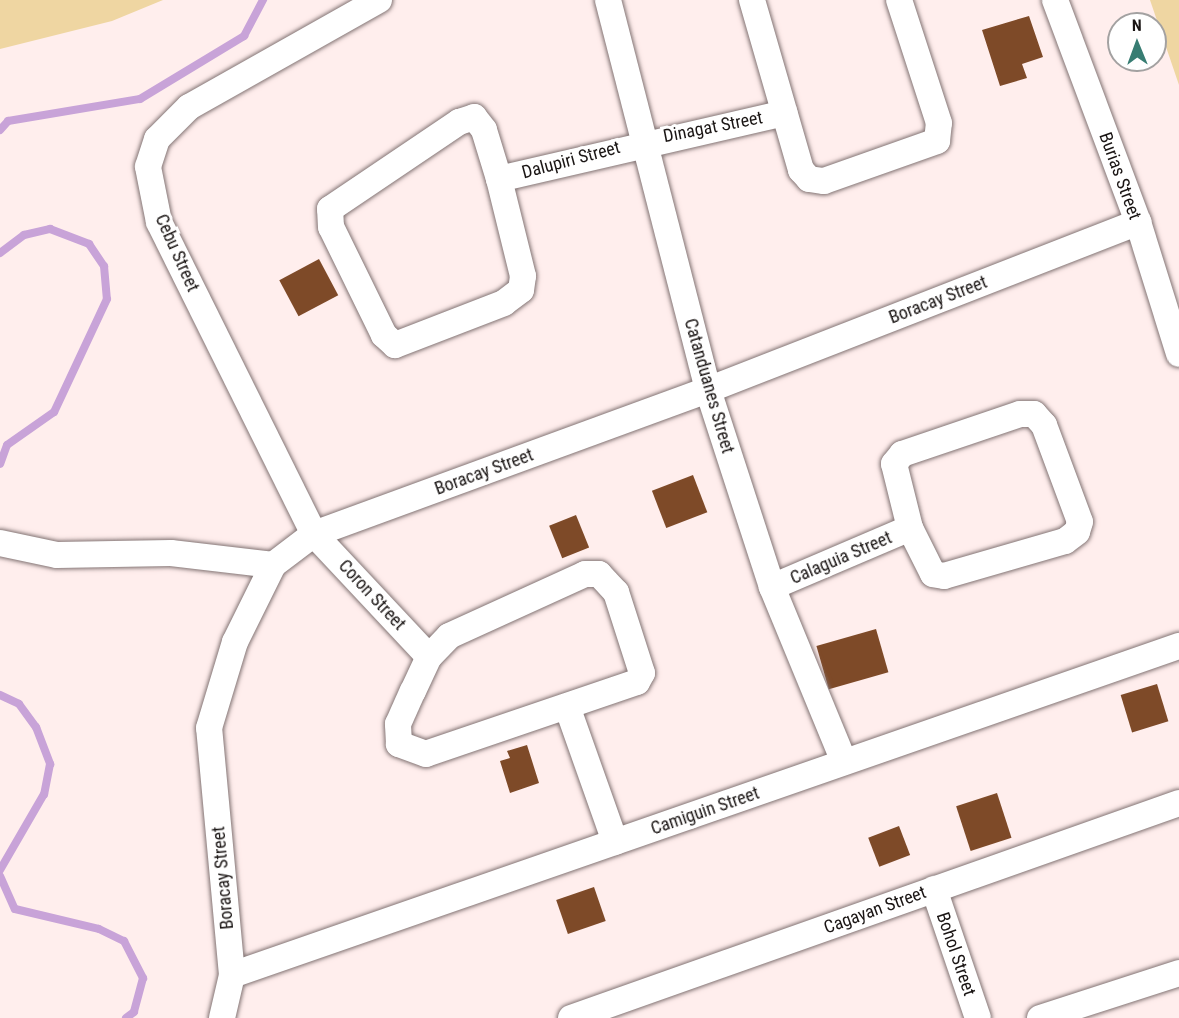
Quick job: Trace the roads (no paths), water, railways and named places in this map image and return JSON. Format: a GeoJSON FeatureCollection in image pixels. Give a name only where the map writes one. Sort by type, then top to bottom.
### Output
{"type":"FeatureCollection","features":[{"type":"Feature","properties":{"kind":"street","name":"Cebu Street"},"geometry":{"type":"LineString","coordinates":[[314,534],[159,222],[148,167],[157,139],[189,107],[379,0]]}},
{"type":"Feature","properties":{"kind":"street","name":"Catanduanes Street"},"geometry":{"type":"LineString","coordinates":[[608,0],[708,390],[772,587],[844,762]]}},
{"type":"Feature","properties":{"kind":"street"},"geometry":{"type":"LineString","coordinates":[[752,0],[801,170],[808,178],[824,181],[936,141],[939,123],[899,0]]}},
{"type":"Feature","properties":{"kind":"street","name":"Burias Street"},"geometry":{"type":"LineString","coordinates":[[1055,0],[1137,222],[1179,354]]}},
{"type":"Feature","properties":{"kind":"street","name":"Dinagat Street"},"geometry":{"type":"LineString","coordinates":[[643,141],[784,113]]}},
{"type":"Feature","properties":{"kind":"street"},"geometry":{"type":"LineString","coordinates":[[474,117],[484,130],[499,179],[523,276],[521,290],[504,303],[395,345],[384,335],[331,227],[330,209],[449,128],[474,117]]}},
{"type":"Feature","properties":{"kind":"street","name":"Dalupiri Street"},"geometry":{"type":"LineString","coordinates":[[499,179],[643,141]]}},
{"type":"Feature","properties":{"kind":"street","name":"Boracay Street"},"geometry":{"type":"LineString","coordinates":[[222,1018],[231,975],[209,728],[236,642],[273,565],[314,534],[708,390],[1137,222]]}},
{"type":"Feature","properties":{"kind":"street"},"geometry":{"type":"LineString","coordinates":[[1020,414],[1034,414],[1044,425],[1080,522],[1065,540],[944,576],[925,566],[910,528],[895,480],[894,464],[902,454],[1020,414]]}},
{"type":"Feature","properties":{"kind":"street","name":"Calaguia Street"},"geometry":{"type":"LineString","coordinates":[[772,587],[910,528]]}},
{"type":"Feature","properties":{"kind":"street","name":"Coron Street"},"geometry":{"type":"LineString","coordinates":[[314,534],[429,657]]}},
{"type":"Feature","properties":{"kind":"street"},"geometry":{"type":"LineString","coordinates":[[5,545],[57,555],[171,553],[273,565]]}},
{"type":"Feature","properties":{"kind":"street"},"geometry":{"type":"LineString","coordinates":[[585,574],[599,574],[616,592],[642,673],[625,689],[568,710],[426,754],[399,744],[398,724],[429,657],[449,636],[585,574]]}},
{"type":"Feature","properties":{"kind":"street","name":"Camiguin Street"},"geometry":{"type":"LineString","coordinates":[[231,975],[1179,646]]}},
{"type":"Feature","properties":{"kind":"street"},"geometry":{"type":"LineString","coordinates":[[568,710],[615,842]]}},
{"type":"Feature","properties":{"kind":"street","name":"Cagayan Street"},"geometry":{"type":"LineString","coordinates":[[571,1018],[1179,803]]}},
{"type":"Feature","properties":{"kind":"street","name":"Bohol Street"},"geometry":{"type":"LineString","coordinates":[[934,889],[978,1018]]}},
{"type":"Feature","properties":{"kind":"street"},"geometry":{"type":"LineString","coordinates":[[1040,1018],[1179,973]]}},
{"type":"Feature","properties":{"kind":"waterway"},"geometry":{"type":"LineString","coordinates":[[0,130],[8,121],[140,99],[244,36],[263,0]]}},
{"type":"Feature","properties":{"kind":"waterway"},"geometry":{"type":"LineString","coordinates":[[0,253],[24,235],[50,229],[89,244],[104,266],[107,299],[54,412],[7,445],[0,464]]}},
{"type":"Feature","properties":{"kind":"waterway"},"geometry":{"type":"LineString","coordinates":[[0,695],[19,704],[36,727],[50,764],[44,794],[0,870]]}},
{"type":"Feature","properties":{"kind":"waterway"},"geometry":{"type":"LineString","coordinates":[[0,876],[15,909],[99,929],[124,941],[143,978],[134,1012],[126,1018]]}}]}
